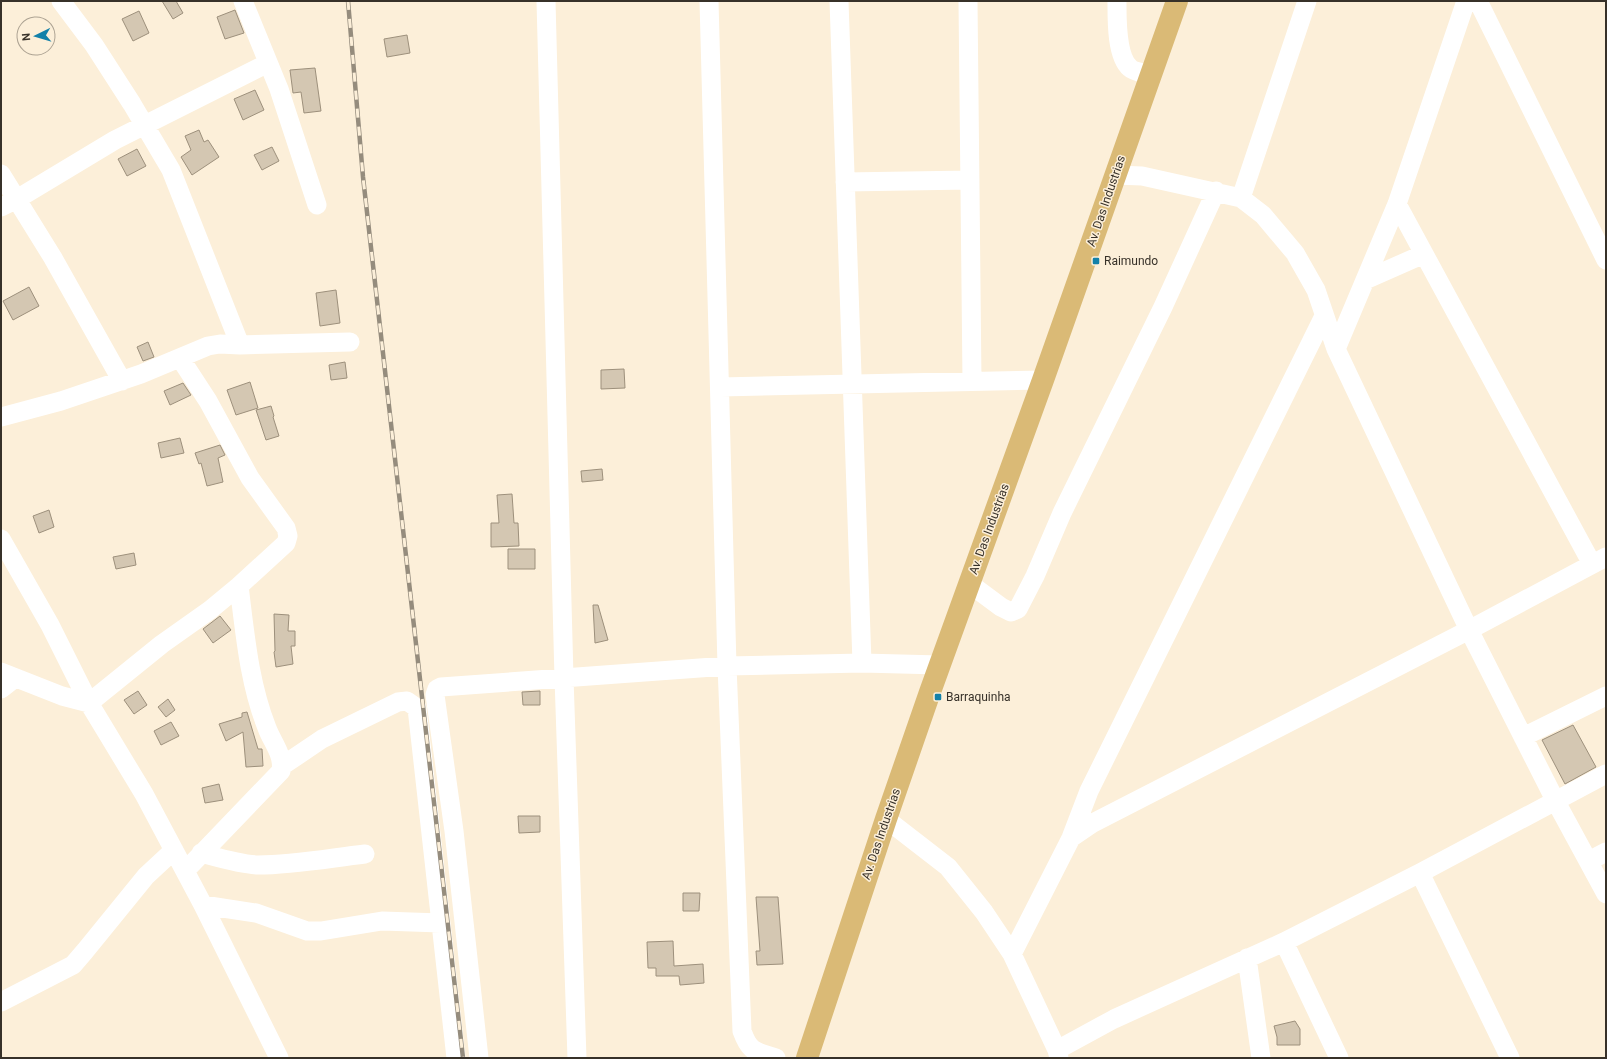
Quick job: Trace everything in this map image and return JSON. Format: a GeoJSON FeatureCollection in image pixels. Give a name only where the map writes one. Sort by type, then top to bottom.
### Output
{"type":"FeatureCollection","features":[{"type":"Feature","properties":{"kind":"main road","name":"Av. Das Industrias"},"geometry":{"type":"LineString","coordinates":[[807,1058],[886,819],[1177,1]]}},
{"type":"Feature","properties":{"kind":"street"},"geometry":{"type":"LineString","coordinates":[[61,1],[94,45],[132,104],[171,170],[240,345]]}},
{"type":"Feature","properties":{"kind":"street"},"geometry":{"type":"LineString","coordinates":[[243,1],[252,19],[279,89],[317,205]]}},
{"type":"Feature","properties":{"kind":"street"},"geometry":{"type":"LineString","coordinates":[[546,1],[564,678],[577,1058]]}},
{"type":"Feature","properties":{"kind":"street"},"geometry":{"type":"LineString","coordinates":[[709,1],[727,666],[742,1031],[747,1045],[754,1051],[776,1058]]}},
{"type":"Feature","properties":{"kind":"street"},"geometry":{"type":"LineString","coordinates":[[839,1],[862,663]]}},
{"type":"Feature","properties":{"kind":"street"},"geometry":{"type":"LineString","coordinates":[[968,1],[972,380]]}},
{"type":"Feature","properties":{"kind":"street"},"geometry":{"type":"LineString","coordinates":[[1117,1],[1117,22],[1122,56],[1130,68],[1151,75]]}},
{"type":"Feature","properties":{"kind":"street"},"geometry":{"type":"LineString","coordinates":[[1241,198],[1307,1]]}},
{"type":"Feature","properties":{"kind":"street"},"geometry":{"type":"LineString","coordinates":[[1336,349],[1397,204],[1466,1]]}},
{"type":"Feature","properties":{"kind":"street"},"geometry":{"type":"LineString","coordinates":[[1478,1],[1606,260]]}},
{"type":"Feature","properties":{"kind":"street"},"geometry":{"type":"LineString","coordinates":[[9,203],[115,140],[268,63]]}},
{"type":"Feature","properties":{"kind":"street"},"geometry":{"type":"LineString","coordinates":[[1,174],[9,203],[53,258],[122,381]]}},
{"type":"Feature","properties":{"kind":"street"},"geometry":{"type":"LineString","coordinates":[[1115,175],[1142,176],[1216,191],[1241,198],[1263,215],[1295,253],[1316,290],[1336,349],[1469,630],[1555,800],[1606,894]]}},
{"type":"Feature","properties":{"kind":"street"},"geometry":{"type":"LineString","coordinates":[[845,182],[970,180]]}},
{"type":"Feature","properties":{"kind":"street"},"geometry":{"type":"LineString","coordinates":[[970,584],[1001,607],[1011,612],[1018,609],[1035,576],[1062,513],[1163,307],[1216,191]]}},
{"type":"Feature","properties":{"kind":"street"},"geometry":{"type":"LineString","coordinates":[[1071,838],[1092,823],[1469,630],[1599,560],[1397,204]]}},
{"type":"Feature","properties":{"kind":"street"},"geometry":{"type":"LineString","coordinates":[[1365,280],[1424,254]]}},
{"type":"Feature","properties":{"kind":"street"},"geometry":{"type":"LineString","coordinates":[[1012,954],[1071,838],[1090,791],[1324,316]]}},
{"type":"Feature","properties":{"kind":"street"},"geometry":{"type":"LineString","coordinates":[[1,416],[61,402],[122,381],[208,346],[220,344],[240,345],[350,342]]}},
{"type":"Feature","properties":{"kind":"street"},"geometry":{"type":"LineString","coordinates":[[89,703],[162,644],[210,610],[239,586],[286,543],[288,536],[286,528],[250,478],[208,401],[180,358]]}},
{"type":"Feature","properties":{"kind":"street"},"geometry":{"type":"LineString","coordinates":[[720,387],[972,380],[1043,380]]}},
{"type":"Feature","properties":{"kind":"street"},"geometry":{"type":"LineString","coordinates":[[1,539],[50,625],[89,703],[144,794],[174,850],[279,1058]]}},
{"type":"Feature","properties":{"kind":"street"},"geometry":{"type":"LineString","coordinates":[[185,871],[274,780],[281,771],[282,766],[280,757],[267,728],[246,649],[239,586]]}},
{"type":"Feature","properties":{"kind":"street"},"geometry":{"type":"LineString","coordinates":[[479,1058],[454,831],[436,695],[437,689],[441,687],[727,666],[862,663],[940,665]]}},
{"type":"Feature","properties":{"kind":"street"},"geometry":{"type":"LineString","coordinates":[[6,680],[89,703]]}},
{"type":"Feature","properties":{"kind":"street"},"geometry":{"type":"LineString","coordinates":[[1523,737],[1606,696]]}},
{"type":"Feature","properties":{"kind":"street"},"geometry":{"type":"LineString","coordinates":[[282,766],[322,739],[398,702],[407,702],[417,708],[456,1058]]}},
{"type":"Feature","properties":{"kind":"street"},"geometry":{"type":"LineString","coordinates":[[886,819],[948,867],[984,912],[1012,954],[1058,1054],[1114,1019],[1284,942],[1420,873],[1606,774]]}},
{"type":"Feature","properties":{"kind":"street"},"geometry":{"type":"LineString","coordinates":[[1,1002],[73,965],[146,876],[174,850]]}},
{"type":"Feature","properties":{"kind":"street"},"geometry":{"type":"LineString","coordinates":[[1589,861],[1606,852]]}},
{"type":"Feature","properties":{"kind":"street"},"geometry":{"type":"LineString","coordinates":[[201,853],[237,862],[258,864],[281,864],[365,854]]}},
{"type":"Feature","properties":{"kind":"street"},"geometry":{"type":"LineString","coordinates":[[1420,873],[1510,1058]]}},
{"type":"Feature","properties":{"kind":"street"},"geometry":{"type":"LineString","coordinates":[[203,905],[256,913],[307,931],[321,931],[382,922],[441,923]]}},
{"type":"Feature","properties":{"kind":"street"},"geometry":{"type":"LineString","coordinates":[[1284,942],[1339,1058]]}},
{"type":"Feature","properties":{"kind":"street"},"geometry":{"type":"LineString","coordinates":[[1247,958],[1261,1058]]}},
{"type":"Feature","properties":{"kind":"building"},"geometry":{"type":"Polygon","coordinates":[[[162,1],[176,1],[183,13],[173,19],[162,1]]]}},
{"type":"Feature","properties":{"kind":"building"},"geometry":{"type":"Polygon","coordinates":[[[235,10],[244,33],[225,39],[217,17],[235,10]]]}},
{"type":"Feature","properties":{"kind":"building"},"geometry":{"type":"Polygon","coordinates":[[[139,11],[149,33],[133,41],[122,19],[139,11]]]}},
{"type":"Feature","properties":{"kind":"building"},"geometry":{"type":"Polygon","coordinates":[[[407,35],[410,53],[387,57],[384,39],[407,35]]]}},
{"type":"Feature","properties":{"kind":"building"},"geometry":{"type":"Polygon","coordinates":[[[315,68],[321,111],[304,113],[301,92],[293,93],[290,70],[315,68]]]}},
{"type":"Feature","properties":{"kind":"building"},"geometry":{"type":"Polygon","coordinates":[[[255,90],[264,110],[243,120],[234,99],[255,90]]]}},
{"type":"Feature","properties":{"kind":"building"},"geometry":{"type":"Polygon","coordinates":[[[199,130],[204,142],[208,140],[219,157],[192,175],[181,157],[191,150],[185,136],[199,130]]]}},
{"type":"Feature","properties":{"kind":"building"},"geometry":{"type":"Polygon","coordinates":[[[272,147],[279,161],[262,170],[254,155],[272,147]]]}},
{"type":"Feature","properties":{"kind":"building"},"geometry":{"type":"Polygon","coordinates":[[[137,149],[146,166],[127,176],[118,159],[137,149]]]}},
{"type":"Feature","properties":{"kind":"building"},"geometry":{"type":"Polygon","coordinates":[[[29,287],[39,306],[13,320],[3,301],[29,287]]]}},
{"type":"Feature","properties":{"kind":"building"},"geometry":{"type":"Polygon","coordinates":[[[336,290],[340,323],[320,326],[316,293],[336,290]]]}},
{"type":"Feature","properties":{"kind":"building"},"geometry":{"type":"Polygon","coordinates":[[[148,342],[154,357],[143,361],[137,347],[148,342]]]}},
{"type":"Feature","properties":{"kind":"building"},"geometry":{"type":"Polygon","coordinates":[[[345,362],[347,378],[331,380],[329,365],[345,362]]]}},
{"type":"Feature","properties":{"kind":"building"},"geometry":{"type":"Polygon","coordinates":[[[624,369],[625,388],[601,389],[601,370],[624,369]]]}},
{"type":"Feature","properties":{"kind":"building"},"geometry":{"type":"Polygon","coordinates":[[[250,382],[258,408],[236,415],[227,390],[250,382]]]}},
{"type":"Feature","properties":{"kind":"building"},"geometry":{"type":"Polygon","coordinates":[[[183,383],[191,395],[170,405],[164,391],[183,383]]]}},
{"type":"Feature","properties":{"kind":"building"},"geometry":{"type":"Polygon","coordinates":[[[271,406],[279,436],[266,440],[256,410],[271,406]]]}},
{"type":"Feature","properties":{"kind":"building"},"geometry":{"type":"Polygon","coordinates":[[[180,438],[184,453],[161,458],[158,443],[180,438]]]}},
{"type":"Feature","properties":{"kind":"building"},"geometry":{"type":"Polygon","coordinates":[[[220,445],[225,455],[218,458],[223,482],[207,486],[201,463],[199,464],[195,453],[220,445]]]}},
{"type":"Feature","properties":{"kind":"building"},"geometry":{"type":"Polygon","coordinates":[[[602,469],[603,480],[582,482],[581,471],[602,469]]]}},
{"type":"Feature","properties":{"kind":"building"},"geometry":{"type":"Polygon","coordinates":[[[512,494],[514,523],[518,523],[519,546],[491,547],[491,523],[499,523],[497,495],[512,494]]]}},
{"type":"Feature","properties":{"kind":"building"},"geometry":{"type":"Polygon","coordinates":[[[49,510],[54,527],[39,533],[33,516],[49,510]]]}},
{"type":"Feature","properties":{"kind":"building"},"geometry":{"type":"Polygon","coordinates":[[[508,549],[535,549],[535,569],[508,569],[508,549]]]}},
{"type":"Feature","properties":{"kind":"building"},"geometry":{"type":"Polygon","coordinates":[[[134,553],[136,565],[116,569],[113,557],[134,553]]]}},
{"type":"Feature","properties":{"kind":"building"},"geometry":{"type":"Polygon","coordinates":[[[593,605],[598,605],[608,640],[595,643],[593,605]]]}},
{"type":"Feature","properties":{"kind":"building"},"geometry":{"type":"Polygon","coordinates":[[[274,614],[289,615],[288,631],[295,631],[295,646],[291,646],[293,664],[276,667],[274,652],[274,614]]]}},
{"type":"Feature","properties":{"kind":"building"},"geometry":{"type":"Polygon","coordinates":[[[220,616],[231,630],[213,643],[203,629],[220,616]]]}},
{"type":"Feature","properties":{"kind":"building"},"geometry":{"type":"Polygon","coordinates":[[[138,691],[147,705],[134,714],[124,700],[138,691]]]}},
{"type":"Feature","properties":{"kind":"building"},"geometry":{"type":"Polygon","coordinates":[[[540,691],[540,705],[523,705],[522,692],[540,691]]]}},
{"type":"Feature","properties":{"kind":"building"},"geometry":{"type":"Polygon","coordinates":[[[168,699],[175,710],[166,717],[158,707],[168,699]]]}},
{"type":"Feature","properties":{"kind":"building"},"geometry":{"type":"Polygon","coordinates":[[[247,712],[258,749],[262,749],[263,766],[246,767],[243,732],[226,741],[219,724],[242,717],[242,713],[247,712]]]}},
{"type":"Feature","properties":{"kind":"building"},"geometry":{"type":"Polygon","coordinates":[[[171,722],[179,736],[161,745],[154,731],[171,722]]]}},
{"type":"Feature","properties":{"kind":"building"},"geometry":{"type":"Polygon","coordinates":[[[1573,725],[1596,767],[1565,784],[1542,740],[1573,725]]]}},
{"type":"Feature","properties":{"kind":"building"},"geometry":{"type":"Polygon","coordinates":[[[219,784],[223,800],[205,803],[202,788],[219,784]]]}},
{"type":"Feature","properties":{"kind":"building"},"geometry":{"type":"Polygon","coordinates":[[[518,816],[540,816],[540,832],[519,833],[518,816]]]}},
{"type":"Feature","properties":{"kind":"building"},"geometry":{"type":"Polygon","coordinates":[[[683,893],[700,893],[699,911],[683,911],[683,893]]]}},
{"type":"Feature","properties":{"kind":"building"},"geometry":{"type":"Polygon","coordinates":[[[756,897],[778,897],[783,964],[757,965],[756,951],[760,951],[756,897]]]}},
{"type":"Feature","properties":{"kind":"building"},"geometry":{"type":"Polygon","coordinates":[[[673,941],[674,966],[703,964],[704,983],[680,985],[679,976],[656,976],[656,968],[648,968],[647,942],[673,941]]]}},
{"type":"Feature","properties":{"kind":"building"},"geometry":{"type":"Polygon","coordinates":[[[1295,1021],[1300,1029],[1300,1045],[1277,1045],[1277,1037],[1274,1026],[1295,1021]]]}},
{"type":"Feature","properties":{"kind":"railway"},"geometry":{"type":"LineString","coordinates":[[348,1],[363,177],[463,1058]]}},
{"type":"Feature","properties":{"kind":"place","name":"Raimundo"},"geometry":{"type":"Point","coordinates":[1096,261]}},
{"type":"Feature","properties":{"kind":"place","name":"Barraquinha"},"geometry":{"type":"Point","coordinates":[938,697]}}]}
